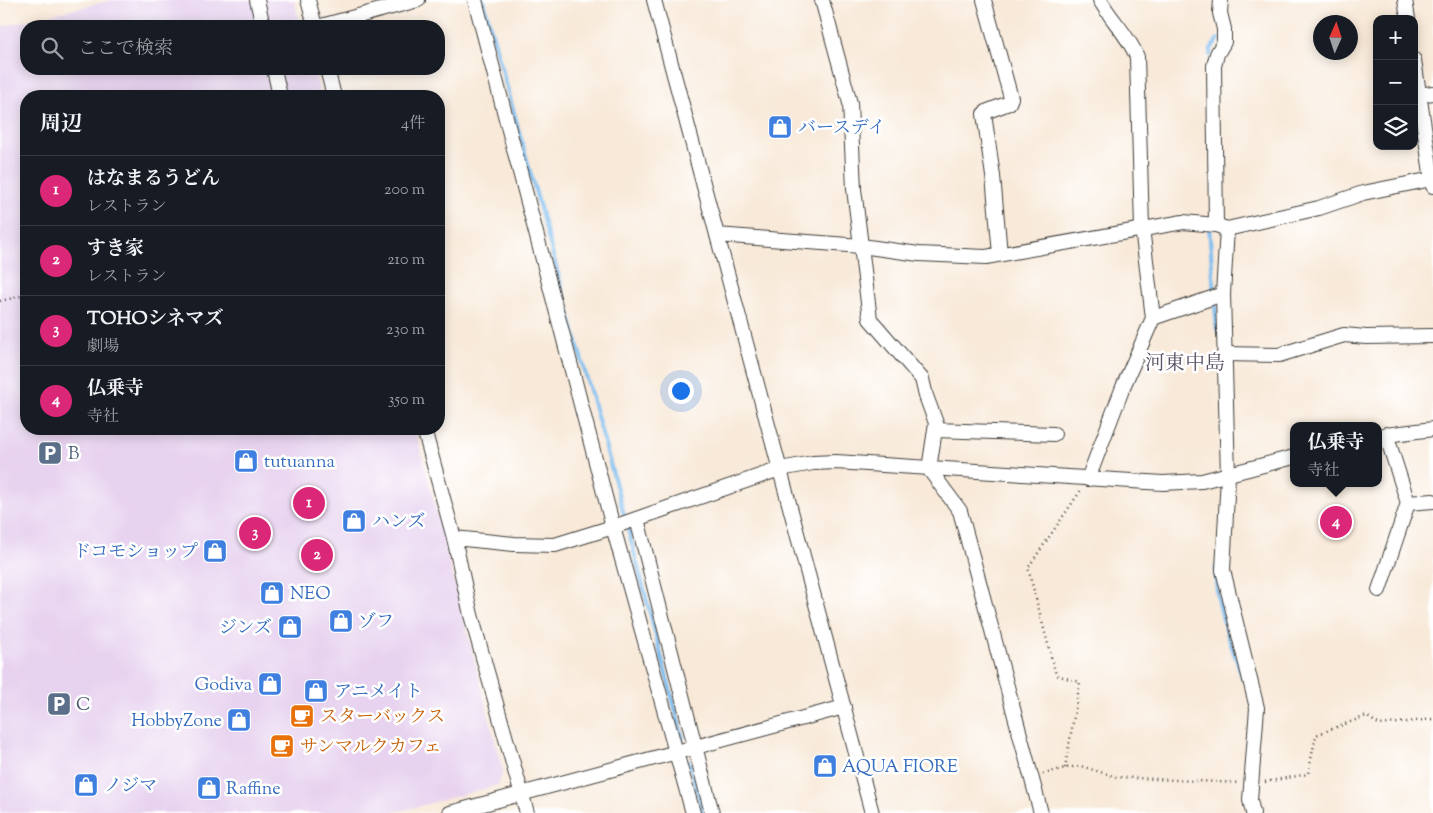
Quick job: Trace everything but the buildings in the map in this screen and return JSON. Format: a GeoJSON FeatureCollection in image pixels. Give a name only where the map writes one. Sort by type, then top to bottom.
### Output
{"type":"FeatureCollection","features":[{"type":"Feature","properties":{"kind":"street"},"geometry":{"type":"LineString","coordinates":[[257,0],[262,20]]}},
{"type":"Feature","properties":{"kind":"street"},"geometry":{"type":"LineString","coordinates":[[308,0],[313,20]]}},
{"type":"Feature","properties":{"kind":"street"},"geometry":{"type":"LineString","coordinates":[[343,20],[418,0]]}},
{"type":"Feature","properties":{"kind":"street"},"geometry":{"type":"LineString","coordinates":[[475,0],[613,527],[693,813]]}},
{"type":"Feature","properties":{"kind":"street"},"geometry":{"type":"LineString","coordinates":[[654,0],[872,813]]}},
{"type":"Feature","properties":{"kind":"street"},"geometry":{"type":"LineString","coordinates":[[822,0],[850,103],[854,189],[870,319],[922,378],[926,396],[936,423],[929,469],[960,511],[1041,813]]}},
{"type":"Feature","properties":{"kind":"street"},"geometry":{"type":"LineString","coordinates":[[984,0],[1011,98],[1010,103],[988,110],[984,114],[1000,254]]}},
{"type":"Feature","properties":{"kind":"street"},"geometry":{"type":"LineString","coordinates":[[1088,478],[1123,387],[1153,318],[1142,228],[1137,57],[1132,44],[1109,16],[1100,0]]}},
{"type":"Feature","properties":{"kind":"street"},"geometry":{"type":"LineString","coordinates":[[1220,0],[1224,42],[1217,54],[1214,66],[1222,227],[1228,476],[1223,570],[1257,708],[1250,800],[1253,813]]}},
{"type":"Feature","properties":{"kind":"street"},"geometry":{"type":"LineString","coordinates":[[1405,0],[1407,15]]}},
{"type":"Feature","properties":{"kind":"street"},"geometry":{"type":"LineString","coordinates":[[717,235],[861,246],[919,254],[986,257],[1183,222],[1222,227],[1319,208],[1363,193],[1432,182],[1426,94],[1418,71]]}},
{"type":"Feature","properties":{"kind":"street"},"geometry":{"type":"LineString","coordinates":[[275,75],[279,90]]}},
{"type":"Feature","properties":{"kind":"street"},"geometry":{"type":"LineString","coordinates":[[329,75],[332,90]]}},
{"type":"Feature","properties":{"kind":"street"},"geometry":{"type":"LineString","coordinates":[[1153,318],[1223,294]]}},
{"type":"Feature","properties":{"kind":"street"},"geometry":{"type":"LineString","coordinates":[[1224,354],[1279,355],[1344,335],[1366,337],[1433,336]]}},
{"type":"Feature","properties":{"kind":"street"},"geometry":{"type":"LineString","coordinates":[[1379,590],[1408,503],[1382,435],[1433,429]]}},
{"type":"Feature","properties":{"kind":"street"},"geometry":{"type":"LineString","coordinates":[[935,430],[1054,434]]}},
{"type":"Feature","properties":{"kind":"street"},"geometry":{"type":"LineString","coordinates":[[426,435],[454,538],[471,616],[527,813]]}},
{"type":"Feature","properties":{"kind":"street"},"geometry":{"type":"LineString","coordinates":[[454,538],[514,544],[555,545],[613,527],[780,469],[812,463],[836,462],[1163,483],[1202,481],[1228,476],[1290,458]]}},
{"type":"Feature","properties":{"kind":"street"},"geometry":{"type":"LineString","coordinates":[[1408,503],[1433,501]]}},
{"type":"Feature","properties":{"kind":"street"},"geometry":{"type":"LineString","coordinates":[[637,518],[712,813]]}},
{"type":"Feature","properties":{"kind":"street"},"geometry":{"type":"LineString","coordinates":[[450,813],[844,707]]}},
{"type":"Feature","properties":{"kind":"path"},"geometry":{"type":"LineString","coordinates":[[0,301],[20,296]]}},
{"type":"Feature","properties":{"kind":"path"},"geometry":{"type":"LineString","coordinates":[[1065,768],[1080,682],[1056,675],[1028,568],[1088,478]]}},
{"type":"Feature","properties":{"kind":"path"},"geometry":{"type":"LineString","coordinates":[[1032,778],[1065,768],[1081,766],[1116,777],[1251,784],[1308,774],[1316,735],[1366,716],[1380,725],[1433,719]]}},
{"type":"Feature","properties":{"kind":"shaded area"},"geometry":{"type":"Polygon","coordinates":[[[112,0],[294,0],[299,20],[29,20],[112,0]]]}},
{"type":"Feature","properties":{"kind":"shaded area"},"geometry":{"type":"Polygon","coordinates":[[[20,22],[20,75],[315,75],[319,90],[20,90],[20,435],[417,435],[503,771],[498,785],[390,813],[0,813],[0,27],[20,22]]]}},
{"type":"Feature","properties":{"kind":"waterway"},"geometry":{"type":"LineString","coordinates":[[483,0],[625,518]]}},
{"type":"Feature","properties":{"kind":"waterway"},"geometry":{"type":"LineString","coordinates":[[1210,55],[1211,49],[1218,39]]}},
{"type":"Feature","properties":{"kind":"waterway"},"geometry":{"type":"LineString","coordinates":[[1209,227],[1217,329]]}},
{"type":"Feature","properties":{"kind":"waterway"},"geometry":{"type":"LineString","coordinates":[[627,525],[683,739]]}},
{"type":"Feature","properties":{"kind":"waterway"},"geometry":{"type":"LineString","coordinates":[[1216,567],[1220,610],[1243,679]]}},
{"type":"Feature","properties":{"kind":"waterway"},"geometry":{"type":"LineString","coordinates":[[689,761],[703,813]]}},
{"type":"Feature","properties":{"kind":"place","name":"バースデイ"},"geometry":{"type":"Point","coordinates":[780,127]}},
{"type":"Feature","properties":{"kind":"place","name":"B"},"geometry":{"type":"Point","coordinates":[50,453]}},
{"type":"Feature","properties":{"kind":"place","name":"tutuanna"},"geometry":{"type":"Point","coordinates":[246,461]}},
{"type":"Feature","properties":{"kind":"place","name":"はなまるうどん"},"geometry":{"type":"Point","coordinates":[309,503]}},
{"type":"Feature","properties":{"kind":"place","name":"ハンズ"},"geometry":{"type":"Point","coordinates":[354,521]}},
{"type":"Feature","properties":{"kind":"place","name":"仏乗寺"},"geometry":{"type":"Point","coordinates":[1336,522]}},
{"type":"Feature","properties":{"kind":"place","name":"TOHOシネマズ"},"geometry":{"type":"Point","coordinates":[255,533]}},
{"type":"Feature","properties":{"kind":"place","name":"ドコモショップ"},"geometry":{"type":"Point","coordinates":[215,551]}},
{"type":"Feature","properties":{"kind":"place","name":"すき家"},"geometry":{"type":"Point","coordinates":[317,555]}},
{"type":"Feature","properties":{"kind":"place","name":"NEO"},"geometry":{"type":"Point","coordinates":[272,593]}},
{"type":"Feature","properties":{"kind":"place","name":"ゾフ"},"geometry":{"type":"Point","coordinates":[341,621]}},
{"type":"Feature","properties":{"kind":"place","name":"ジンズ"},"geometry":{"type":"Point","coordinates":[290,627]}},
{"type":"Feature","properties":{"kind":"place","name":"Godiva"},"geometry":{"type":"Point","coordinates":[270,684]}},
{"type":"Feature","properties":{"kind":"place","name":"アニメイト"},"geometry":{"type":"Point","coordinates":[316,691]}},
{"type":"Feature","properties":{"kind":"place","name":"C"},"geometry":{"type":"Point","coordinates":[59,704]}},
{"type":"Feature","properties":{"kind":"place","name":"スターバックス"},"geometry":{"type":"Point","coordinates":[302,716]}},
{"type":"Feature","properties":{"kind":"place","name":"HobbyZone"},"geometry":{"type":"Point","coordinates":[239,720]}},
{"type":"Feature","properties":{"kind":"place","name":"サンマルクカフェ"},"geometry":{"type":"Point","coordinates":[282,746]}},
{"type":"Feature","properties":{"kind":"place","name":"AQUA FIORE"},"geometry":{"type":"Point","coordinates":[825,766]}},
{"type":"Feature","properties":{"kind":"place","name":"ノジマ"},"geometry":{"type":"Point","coordinates":[86,785]}},
{"type":"Feature","properties":{"kind":"place","name":"Raffine"},"geometry":{"type":"Point","coordinates":[209,788]}},
{"type":"Feature","properties":{"kind":"district","name":"河東中島"},"geometry":{"type":"Point","coordinates":[1185,362]}}]}
